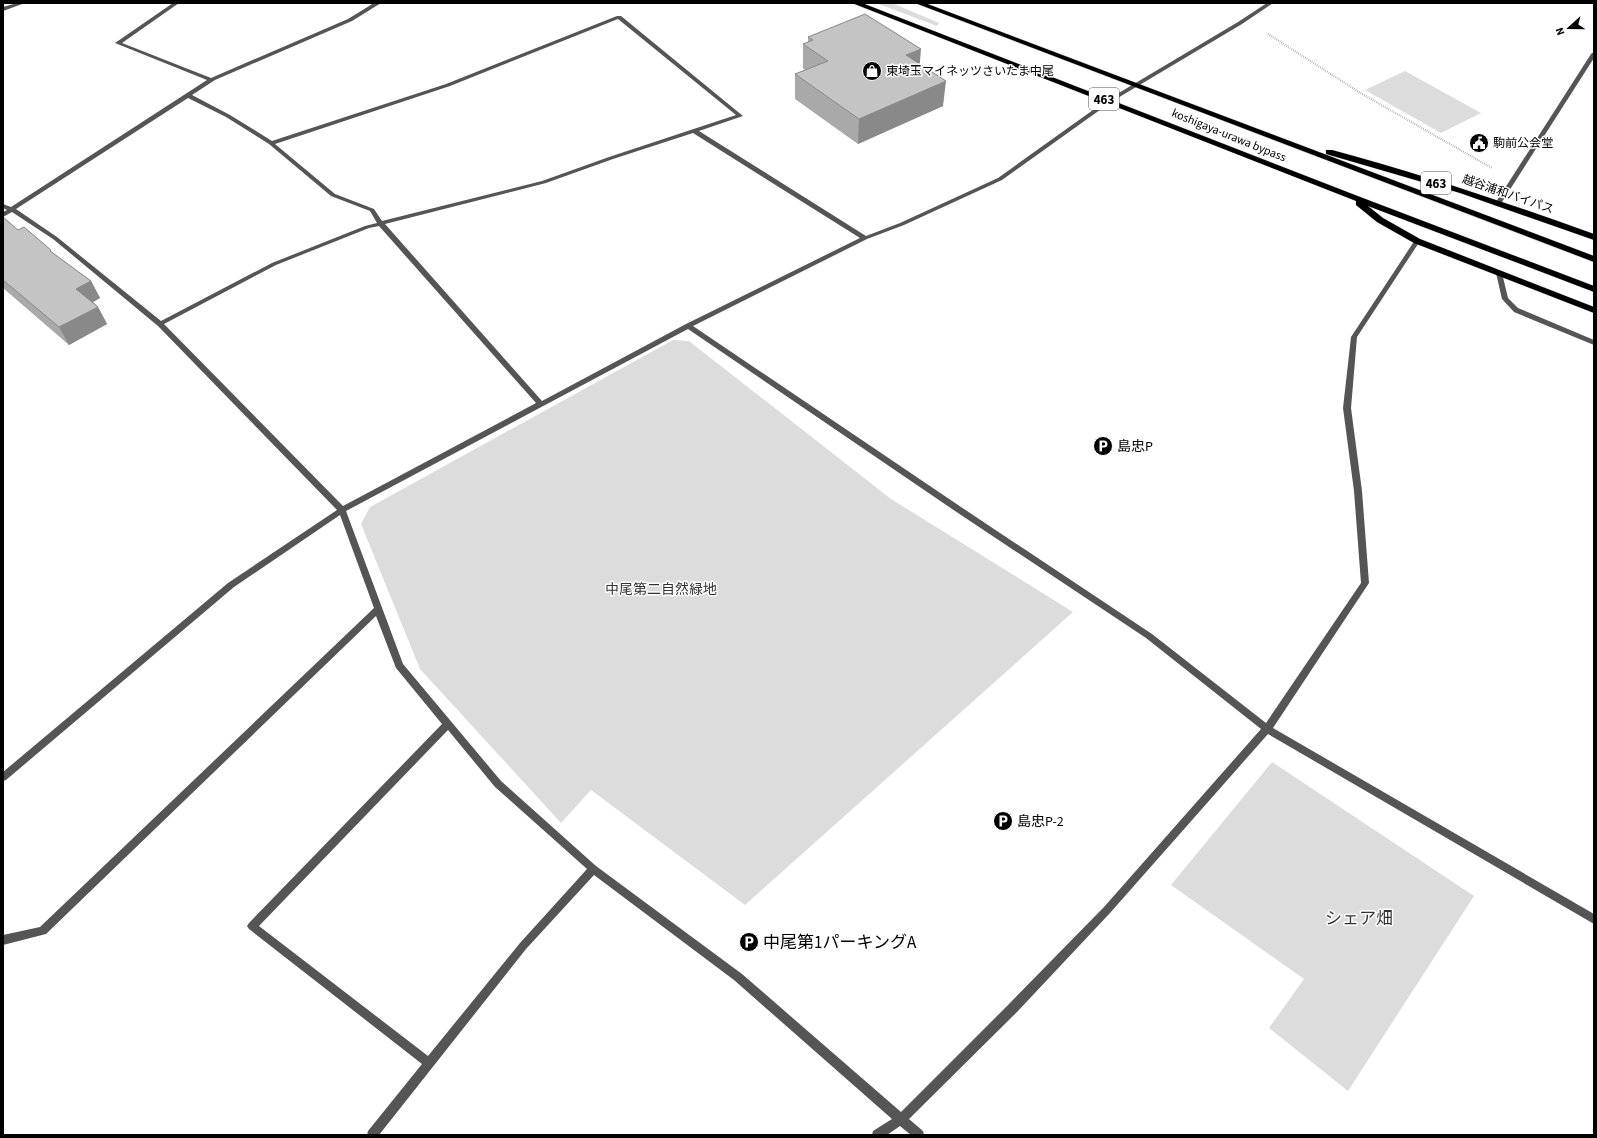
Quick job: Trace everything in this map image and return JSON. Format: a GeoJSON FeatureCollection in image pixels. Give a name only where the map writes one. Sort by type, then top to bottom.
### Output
{"type":"FeatureCollection","features":[{"type":"Feature","properties":{"kind":"highway","name":"koshigaya-urawa bypass"},"geometry":{"type":"LineString","coordinates":[[856,3],[1352,197],[1594,289]]}},
{"type":"Feature","properties":{"kind":"highway","name":"koshigaya-urawa bypass"},"geometry":{"type":"LineString","coordinates":[[919,3],[1274,139],[1487,217],[1594,259]]}},
{"type":"Feature","properties":{"kind":"highway","name":"越谷浦和バイパス"},"geometry":{"type":"LineString","coordinates":[[1274,139],[1360,160],[1499,202],[1594,237]]}},
{"type":"Feature","properties":{"kind":"highway","name":"463"},"geometry":{"type":"LineString","coordinates":[[1352,197],[1380,220],[1417,241],[1594,310]]}},
{"type":"Feature","properties":{"kind":"street"},"geometry":{"type":"LineString","coordinates":[[3,9],[22,3]]}},
{"type":"Feature","properties":{"kind":"street"},"geometry":{"type":"LineString","coordinates":[[176,3],[118,43],[212,80]]}},
{"type":"Feature","properties":{"kind":"street"},"geometry":{"type":"LineString","coordinates":[[3,215],[212,80],[350,20],[378,3]]}},
{"type":"Feature","properties":{"kind":"street"},"geometry":{"type":"LineString","coordinates":[[3,777],[231,585],[342,510],[688,326],[865,238],[902,224],[1000,179],[1109,101],[1246,20],[1270,3]]}},
{"type":"Feature","properties":{"kind":"street"},"geometry":{"type":"LineString","coordinates":[[160,324],[274,264],[367,227],[544,182],[611,158],[740,116],[619,17],[448,85],[271,143]]}},
{"type":"Feature","properties":{"kind":"street"},"geometry":{"type":"LineString","coordinates":[[1499,202],[1594,54]]}},
{"type":"Feature","properties":{"kind":"street"},"geometry":{"type":"LineString","coordinates":[[187,95],[228,116],[271,143],[333,195],[372,210],[381,224],[541,404]]}},
{"type":"Feature","properties":{"kind":"street"},"geometry":{"type":"LineString","coordinates":[[694,131],[865,238]]}},
{"type":"Feature","properties":{"kind":"street"},"geometry":{"type":"LineString","coordinates":[[3,206],[11,209],[55,238],[160,324],[342,510],[399,666],[498,784],[592,869],[738,977],[919,1135]]}},
{"type":"Feature","properties":{"kind":"street"},"geometry":{"type":"LineString","coordinates":[[877,1135],[901,1119],[1013,1008],[1107,910],[1267,729],[1365,583],[1358,490],[1347,408],[1354,337],[1417,241]]}},
{"type":"Feature","properties":{"kind":"street"},"geometry":{"type":"LineString","coordinates":[[1499,273],[1505,299],[1516,310],[1594,343]]}},
{"type":"Feature","properties":{"kind":"street"},"geometry":{"type":"LineString","coordinates":[[688,326],[1149,636],[1267,729],[1594,919]]}},
{"type":"Feature","properties":{"kind":"street"},"geometry":{"type":"LineString","coordinates":[[3,940],[44,931],[378,609]]}},
{"type":"Feature","properties":{"kind":"street"},"geometry":{"type":"LineString","coordinates":[[429,1063],[252,926],[448,724]]}},
{"type":"Feature","properties":{"kind":"street"},"geometry":{"type":"LineString","coordinates":[[372,1135],[523,946],[592,869]]}},
{"type":"Feature","properties":{"kind":"path"},"geometry":{"type":"LineString","coordinates":[[1246,20],[1362,94],[1513,180]]}},
{"type":"Feature","properties":{"kind":"green space"},"geometry":{"type":"Polygon","coordinates":[[[876,3],[892,3],[939,23],[937,26],[876,3]]]}},
{"type":"Feature","properties":{"kind":"green space"},"geometry":{"type":"Polygon","coordinates":[[[1405,71],[1481,113],[1441,133],[1365,90],[1405,71]]]}},
{"type":"Feature","properties":{"kind":"green space","name":"中尾第二自然緑地"},"geometry":{"type":"Polygon","coordinates":[[[673,340],[689,341],[891,499],[1073,612],[745,905],[591,790],[561,823],[420,669],[361,524],[370,507],[673,340]]]}},
{"type":"Feature","properties":{"kind":"green space","name":"シェア畑"},"geometry":{"type":"Polygon","coordinates":[[[1272,762],[1474,896],[1348,1091],[1269,1028],[1304,979],[1171,885],[1272,762]]]}},
{"type":"Feature","properties":{"kind":"building"},"geometry":{"type":"Polygon","coordinates":[[[865,14],[921,49],[906,55],[946,81],[859,119],[795,74],[828,61],[803,44],[813,40],[808,37],[865,14]]]}},
{"type":"Feature","properties":{"kind":"building"},"geometry":{"type":"Polygon","coordinates":[[[3,217],[18,230],[24,227],[51,250],[50,251],[91,281],[76,289],[98,307],[59,327],[3,280],[3,217]]]}},
{"type":"Feature","properties":{"kind":"place","name":"東埼玉マイネッツさいたま中尾"},"geometry":{"type":"Point","coordinates":[872,71]}},
{"type":"Feature","properties":{"kind":"place","name":"駒前公会堂"},"geometry":{"type":"Point","coordinates":[1479,143]}},
{"type":"Feature","properties":{"kind":"place","name":"島忠P"},"geometry":{"type":"Point","coordinates":[1103,446]}},
{"type":"Feature","properties":{"kind":"place","name":"島忠P-2"},"geometry":{"type":"Point","coordinates":[1003,821]}},
{"type":"Feature","properties":{"kind":"place","name":"中尾第1パーキングA"},"geometry":{"type":"Point","coordinates":[749,942]}}]}
